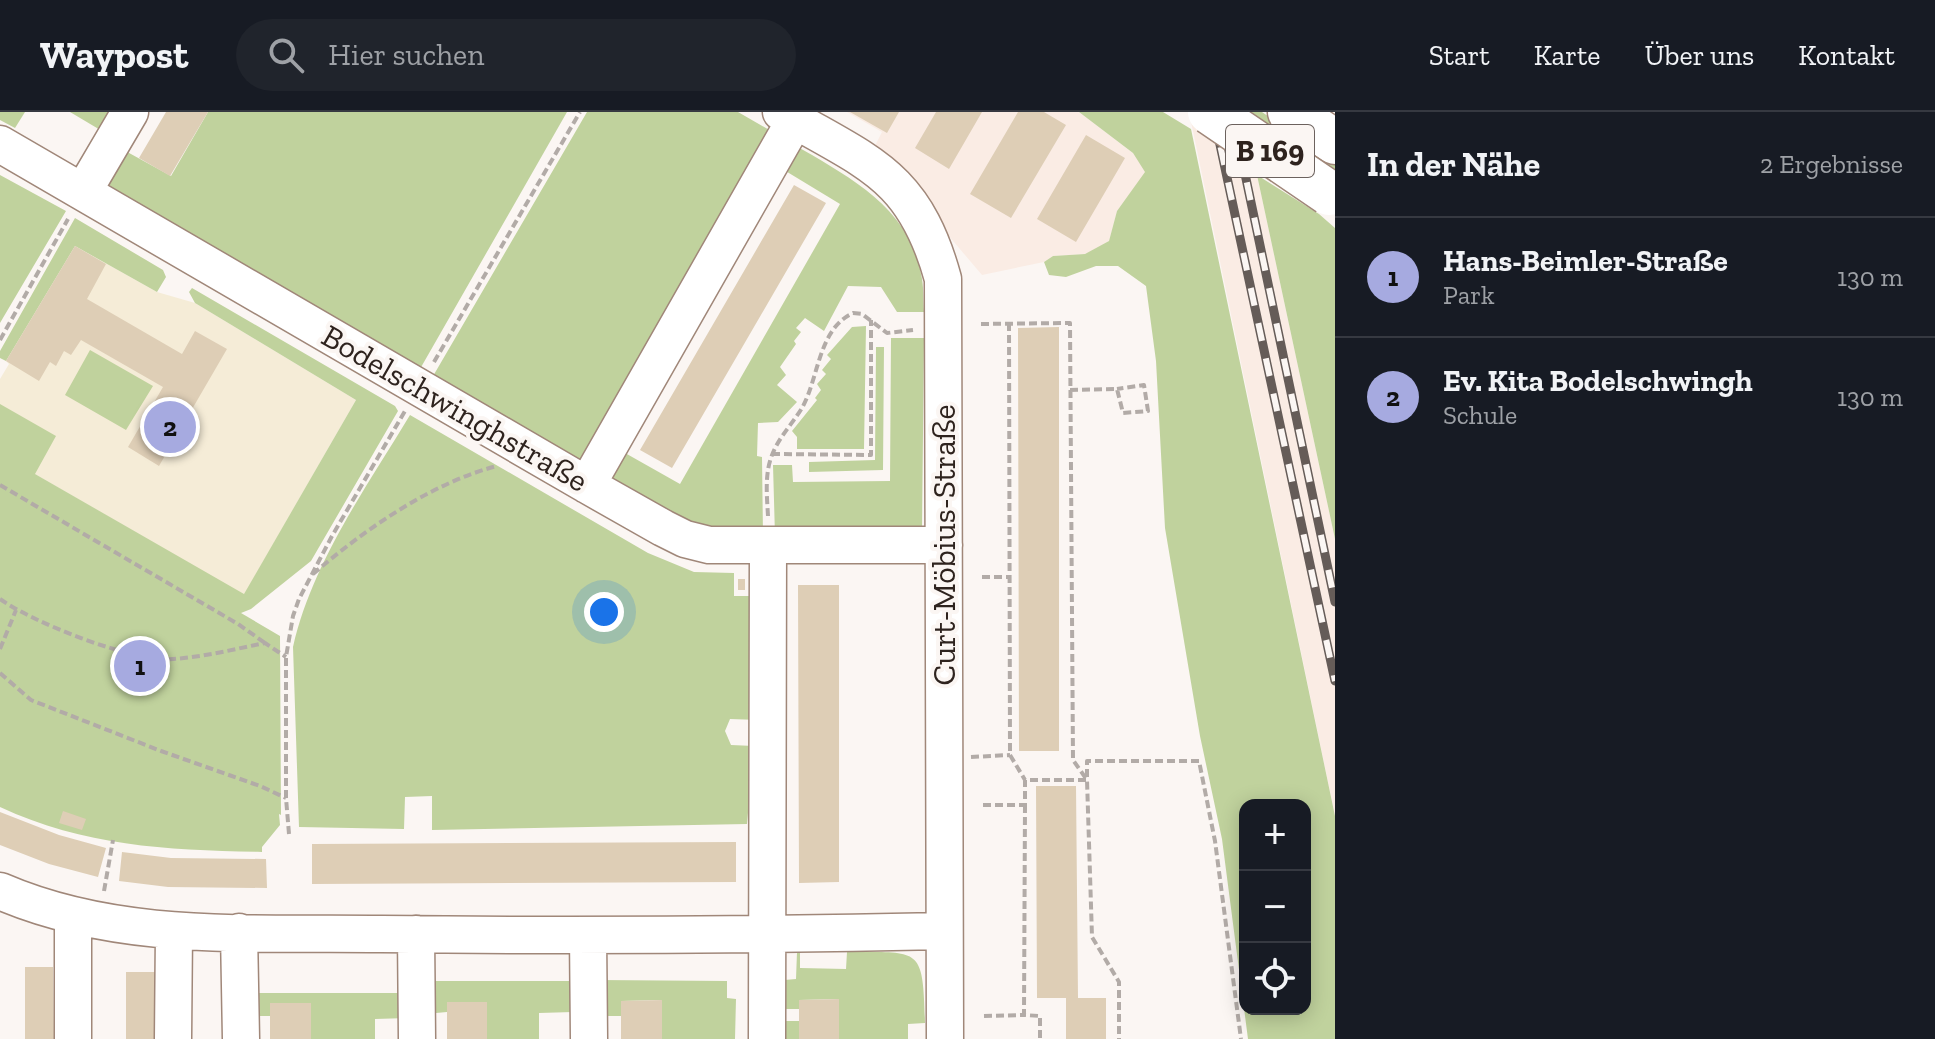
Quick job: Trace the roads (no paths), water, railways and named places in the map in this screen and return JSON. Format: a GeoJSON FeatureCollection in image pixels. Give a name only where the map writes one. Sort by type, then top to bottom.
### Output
{"type":"FeatureCollection","features":[{"type":"Feature","properties":{"kind":"main road","name":"B 169"},"geometry":{"type":"LineString","coordinates":[[1210,112],[1332,196]]}},
{"type":"Feature","properties":{"kind":"main road","name":"B 169"},"geometry":{"type":"LineString","coordinates":[[1290,112],[1335,142]]}},
{"type":"Feature","properties":{"kind":"street"},"geometry":{"type":"LineString","coordinates":[[83,192],[130,112]]}},
{"type":"Feature","properties":{"kind":"street","name":"Curt-Möbius-Straße"},"geometry":{"type":"LineString","coordinates":[[587,485],[788,116],[882,171],[900,188],[934,246],[943,279],[945,1039]]}},
{"type":"Feature","properties":{"kind":"street","name":"Bodelschwinghstraße"},"geometry":{"type":"LineString","coordinates":[[0,144],[685,539],[709,545],[944,545]]}},
{"type":"Feature","properties":{"kind":"street"},"geometry":{"type":"LineString","coordinates":[[767,1039],[768,546]]}},
{"type":"Feature","properties":{"kind":"street"},"geometry":{"type":"LineString","coordinates":[[0,891],[73,916],[174,931],[767,936],[944,931]]}},
{"type":"Feature","properties":{"kind":"street"},"geometry":{"type":"LineString","coordinates":[[73,916],[73,1039]]}},
{"type":"Feature","properties":{"kind":"street"},"geometry":{"type":"LineString","coordinates":[[173,1039],[174,931]]}},
{"type":"Feature","properties":{"kind":"street"},"geometry":{"type":"LineString","coordinates":[[239,932],[241,1039]]}},
{"type":"Feature","properties":{"kind":"street"},"geometry":{"type":"LineString","coordinates":[[416,934],[417,1039]]}},
{"type":"Feature","properties":{"kind":"street"},"geometry":{"type":"LineString","coordinates":[[588,935],[589,1039]]}},
{"type":"Feature","properties":{"kind":"railway"},"geometry":{"type":"LineString","coordinates":[[1213,112],[1335,681]]}},
{"type":"Feature","properties":{"kind":"railway"},"geometry":{"type":"LineString","coordinates":[[1232,112],[1335,602]]}},
{"type":"Feature","properties":{"kind":"place","name":"Ev. Kita Bodelschwingh"},"geometry":{"type":"Point","coordinates":[170,427]}},
{"type":"Feature","properties":{"kind":"place","name":"Hans-Beimler-Straße"},"geometry":{"type":"Point","coordinates":[140,666]}}]}
